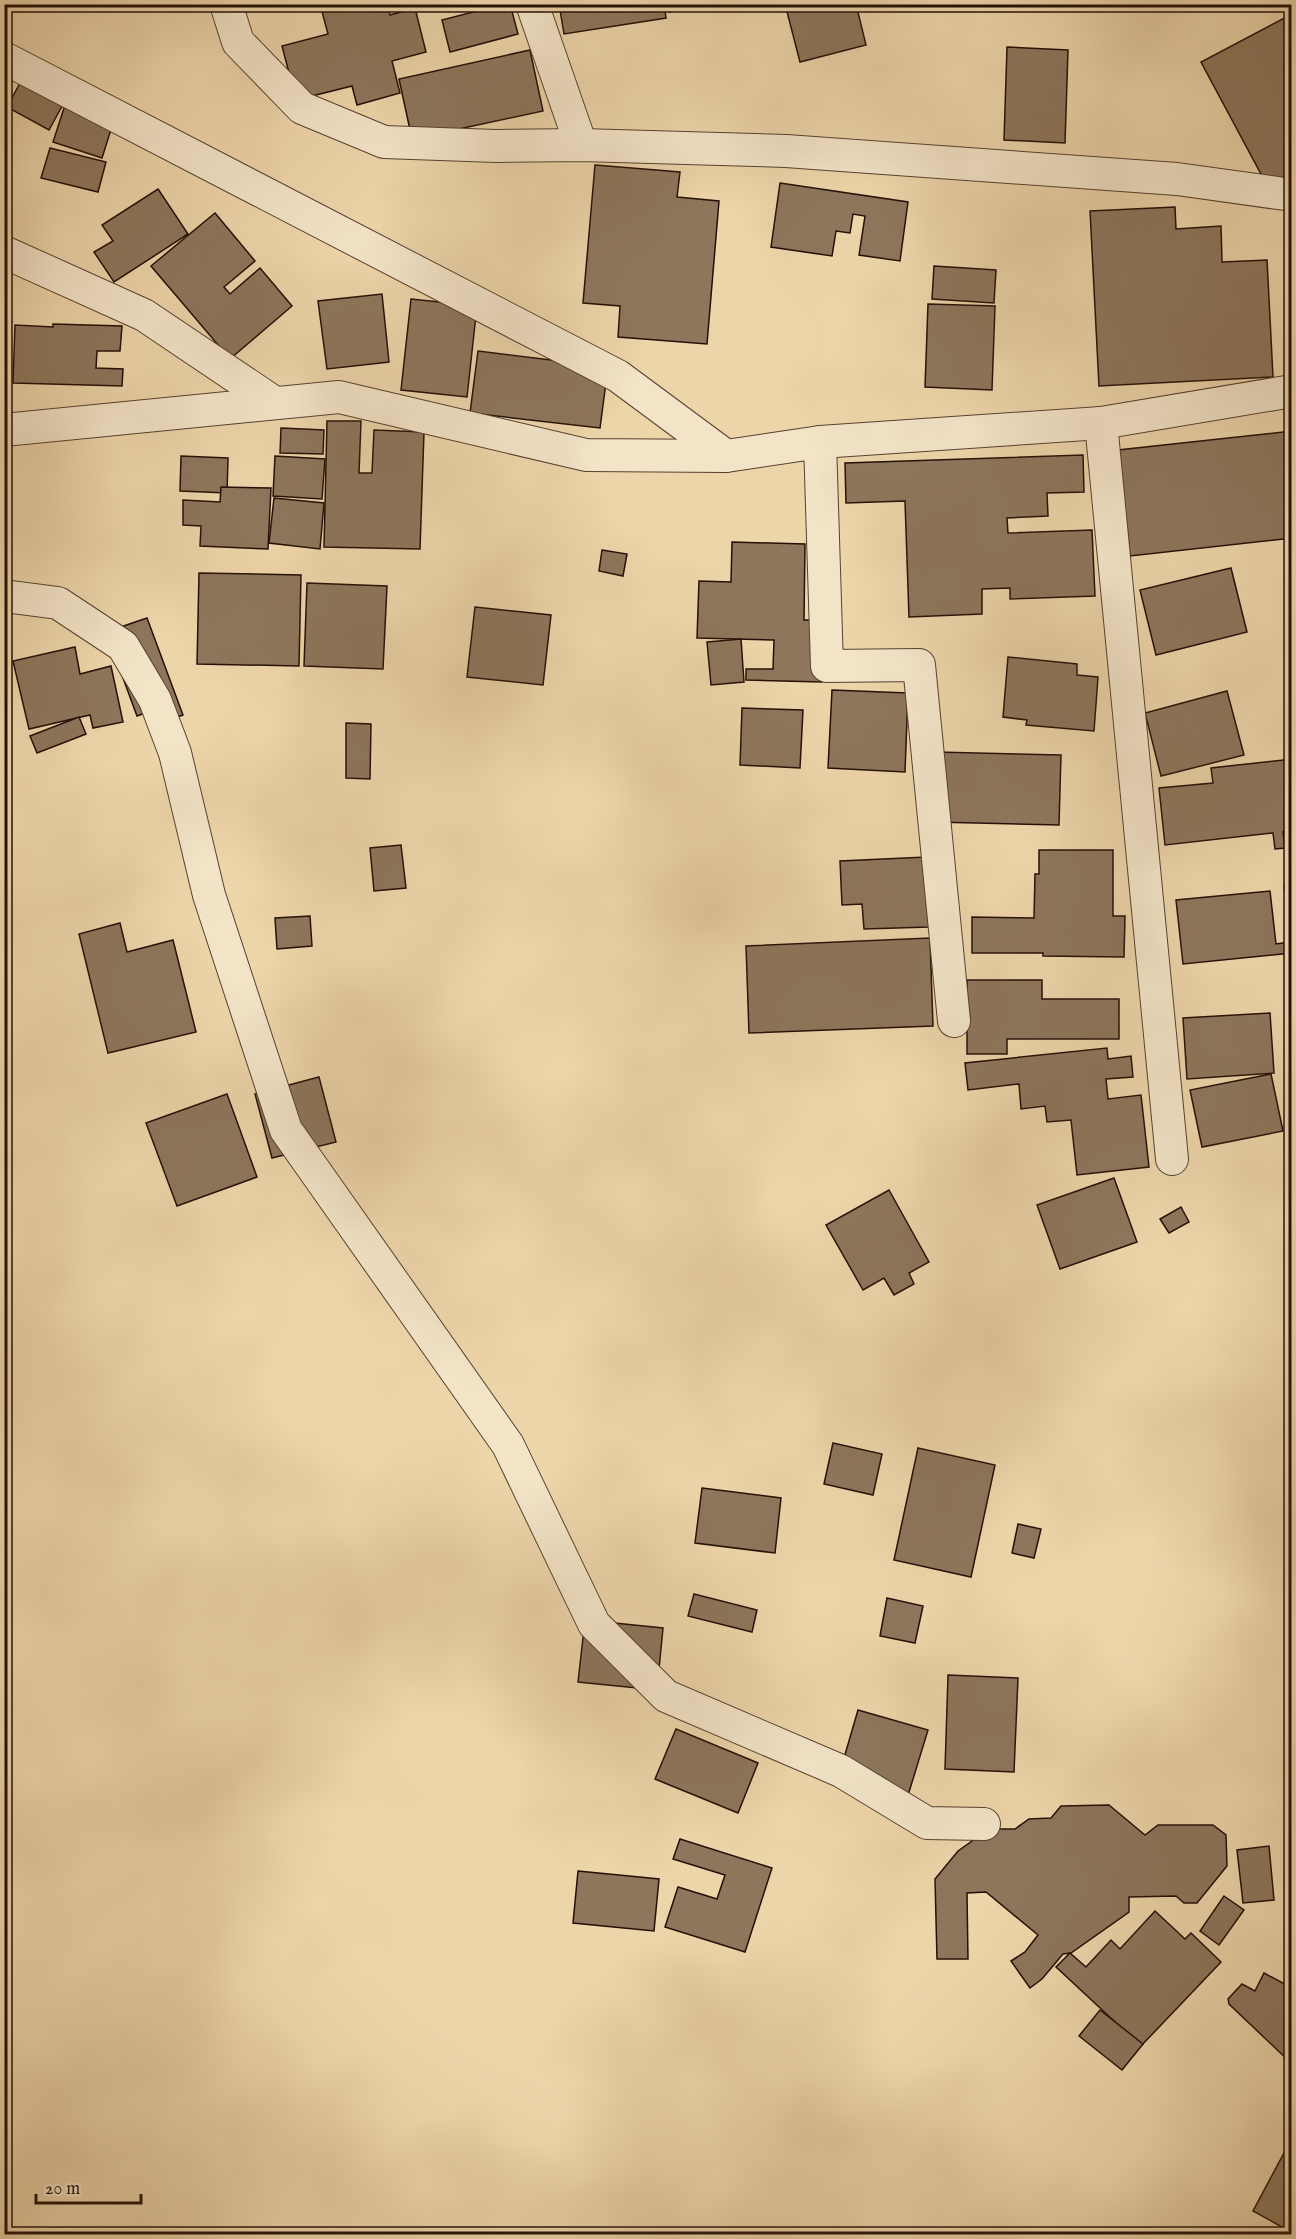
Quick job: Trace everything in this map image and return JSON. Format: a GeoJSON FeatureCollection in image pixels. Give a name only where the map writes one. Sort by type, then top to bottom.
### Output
{"type":"FeatureCollection","features":[{"type":"Feature","properties":{"kind":"street"},"geometry":{"type":"LineString","coordinates":[[226,4],[238,42],[302,108],[384,142],[798,152],[1177,180],[1292,195]]}},
{"type":"Feature","properties":{"kind":"street"},"geometry":{"type":"LineString","coordinates":[[532,4],[581,145]]}},
{"type":"Feature","properties":{"kind":"street"},"geometry":{"type":"LineString","coordinates":[[4,58],[618,376],[726,456]]}},
{"type":"Feature","properties":{"kind":"street"},"geometry":{"type":"LineString","coordinates":[[4,252],[144,315],[275,403]]}},
{"type":"Feature","properties":{"kind":"street"},"geometry":{"type":"LineString","coordinates":[[4,430],[339,397],[586,455],[726,456],[820,442],[1101,423],[1292,391]]}},
{"type":"Feature","properties":{"kind":"street"},"geometry":{"type":"LineString","coordinates":[[1101,423],[1172,1159]]}},
{"type":"Feature","properties":{"kind":"street"},"geometry":{"type":"LineString","coordinates":[[820,442],[827,666],[919,665],[954,1021]]}},
{"type":"Feature","properties":{"kind":"street"},"geometry":{"type":"LineString","coordinates":[[4,596],[58,603],[123,646],[155,700],[175,753],[209,895],[286,1130],[508,1445],[594,1624],[666,1696],[840,1771],[927,1823],[984,1824]]}},
{"type":"Feature","properties":{"kind":"building"},"geometry":{"type":"Polygon","coordinates":[[[237,4],[291,4],[239,13],[237,4]]]}},
{"type":"Feature","properties":{"kind":"building"},"geometry":{"type":"Polygon","coordinates":[[[320,4],[388,4],[390,15],[415,8],[426,52],[392,61],[400,93],[357,105],[352,86],[296,100],[282,46],[328,34],[320,4]]]}},
{"type":"Feature","properties":{"kind":"building"},"geometry":{"type":"Polygon","coordinates":[[[479,4],[510,4],[518,34],[450,52],[442,20],[481,10],[479,4]]]}},
{"type":"Feature","properties":{"kind":"building"},"geometry":{"type":"Polygon","coordinates":[[[559,4],[664,4],[666,18],[564,34],[559,4]]]}},
{"type":"Feature","properties":{"kind":"building"},"geometry":{"type":"Polygon","coordinates":[[[668,4],[707,4],[670,12],[668,4]]]}},
{"type":"Feature","properties":{"kind":"building"},"geometry":{"type":"Polygon","coordinates":[[[785,4],[856,4],[866,45],[800,62],[785,4]]]}},
{"type":"Feature","properties":{"kind":"building"},"geometry":{"type":"Polygon","coordinates":[[[1292,14],[1292,196],[1277,204],[1201,62],[1292,14]]]}},
{"type":"Feature","properties":{"kind":"building"},"geometry":{"type":"Polygon","coordinates":[[[1007,47],[1068,50],[1065,143],[1004,140],[1007,47]]]}},
{"type":"Feature","properties":{"kind":"building"},"geometry":{"type":"Polygon","coordinates":[[[530,50],[543,111],[412,139],[399,79],[530,50]]]}},
{"type":"Feature","properties":{"kind":"building"},"geometry":{"type":"Polygon","coordinates":[[[26,72],[68,95],[49,130],[7,107],[26,72]]]}},
{"type":"Feature","properties":{"kind":"building"},"geometry":{"type":"Polygon","coordinates":[[[65,105],[114,120],[102,158],[53,142],[65,105]]]}},
{"type":"Feature","properties":{"kind":"building"},"geometry":{"type":"Polygon","coordinates":[[[50,148],[106,162],[98,192],[41,178],[50,148]]]}},
{"type":"Feature","properties":{"kind":"building"},"geometry":{"type":"Polygon","coordinates":[[[595,165],[680,172],[677,197],[719,201],[707,344],[618,337],[620,306],[583,303],[595,165]]]}},
{"type":"Feature","properties":{"kind":"building"},"geometry":{"type":"Polygon","coordinates":[[[780,183],[908,202],[900,261],[859,255],[865,216],[853,214],[850,233],[836,231],[832,256],[771,247],[780,183]]]}},
{"type":"Feature","properties":{"kind":"building"},"geometry":{"type":"Polygon","coordinates":[[[158,189],[188,234],[114,282],[94,252],[113,241],[102,225],[158,189]]]}},
{"type":"Feature","properties":{"kind":"building"},"geometry":{"type":"Polygon","coordinates":[[[1175,207],[1176,229],[1221,226],[1222,262],[1267,260],[1273,377],[1099,386],[1090,211],[1175,207]]]}},
{"type":"Feature","properties":{"kind":"building"},"geometry":{"type":"Polygon","coordinates":[[[215,213],[255,261],[224,287],[230,294],[260,268],[292,306],[230,359],[151,266],[215,213]]]}},
{"type":"Feature","properties":{"kind":"building"},"geometry":{"type":"Polygon","coordinates":[[[934,266],[996,270],[994,303],[932,299],[934,266]]]}},
{"type":"Feature","properties":{"kind":"building"},"geometry":{"type":"Polygon","coordinates":[[[382,294],[389,362],[327,369],[318,301],[382,294]]]}},
{"type":"Feature","properties":{"kind":"building"},"geometry":{"type":"Polygon","coordinates":[[[411,299],[477,306],[467,397],[401,390],[411,299]]]}},
{"type":"Feature","properties":{"kind":"building"},"geometry":{"type":"Polygon","coordinates":[[[928,304],[995,306],[992,390],[925,387],[928,304]]]}},
{"type":"Feature","properties":{"kind":"building"},"geometry":{"type":"Polygon","coordinates":[[[53,324],[122,326],[120,351],[97,351],[96,368],[123,369],[122,386],[13,383],[15,325],[53,327],[53,324]]]}},
{"type":"Feature","properties":{"kind":"building"},"geometry":{"type":"Polygon","coordinates":[[[478,351],[608,367],[600,428],[470,413],[478,351]]]}},
{"type":"Feature","properties":{"kind":"building"},"geometry":{"type":"Polygon","coordinates":[[[327,421],[361,421],[359,473],[372,473],[374,430],[424,432],[420,549],[324,547],[327,421]]]}},
{"type":"Feature","properties":{"kind":"building"},"geometry":{"type":"Polygon","coordinates":[[[281,428],[324,430],[323,454],[280,453],[281,428]]]}},
{"type":"Feature","properties":{"kind":"building"},"geometry":{"type":"Polygon","coordinates":[[[1292,431],[1292,538],[1130,556],[1118,450],[1292,431]]]}},
{"type":"Feature","properties":{"kind":"building"},"geometry":{"type":"Polygon","coordinates":[[[1083,455],[1084,492],[1047,493],[1048,516],[1007,518],[1008,533],[1092,530],[1095,596],[1010,599],[1010,588],[982,589],[982,614],[909,617],[905,501],[846,503],[845,463],[1083,455]]]}},
{"type":"Feature","properties":{"kind":"building"},"geometry":{"type":"Polygon","coordinates":[[[181,456],[228,458],[227,493],[180,491],[181,456]]]}},
{"type":"Feature","properties":{"kind":"building"},"geometry":{"type":"Polygon","coordinates":[[[275,456],[325,459],[322,499],[273,496],[275,456]]]}},
{"type":"Feature","properties":{"kind":"building"},"geometry":{"type":"Polygon","coordinates":[[[221,487],[271,488],[268,549],[200,546],[201,526],[183,525],[183,500],[220,502],[221,487]]]}},
{"type":"Feature","properties":{"kind":"building"},"geometry":{"type":"Polygon","coordinates":[[[274,498],[324,503],[320,549],[269,543],[274,498]]]}},
{"type":"Feature","properties":{"kind":"building"},"geometry":{"type":"Polygon","coordinates":[[[732,542],[805,544],[804,620],[824,620],[822,682],[746,680],[746,669],[773,669],[774,640],[697,638],[699,581],[731,582],[732,542]]]}},
{"type":"Feature","properties":{"kind":"building"},"geometry":{"type":"Polygon","coordinates":[[[602,550],[627,554],[623,576],[599,571],[602,550]]]}},
{"type":"Feature","properties":{"kind":"building"},"geometry":{"type":"Polygon","coordinates":[[[1231,568],[1247,632],[1156,655],[1140,590],[1231,568]]]}},
{"type":"Feature","properties":{"kind":"building"},"geometry":{"type":"Polygon","coordinates":[[[199,573],[301,575],[299,666],[197,664],[199,573]]]}},
{"type":"Feature","properties":{"kind":"building"},"geometry":{"type":"Polygon","coordinates":[[[307,583],[387,586],[383,669],[304,666],[307,583]]]}},
{"type":"Feature","properties":{"kind":"building"},"geometry":{"type":"Polygon","coordinates":[[[475,607],[551,615],[543,685],[467,677],[475,607]]]}},
{"type":"Feature","properties":{"kind":"building"},"geometry":{"type":"Polygon","coordinates":[[[147,618],[183,715],[164,722],[159,708],[137,716],[106,632],[147,618]]]}},
{"type":"Feature","properties":{"kind":"building"},"geometry":{"type":"Polygon","coordinates":[[[741,639],[744,682],[711,685],[707,642],[741,639]]]}},
{"type":"Feature","properties":{"kind":"building"},"geometry":{"type":"Polygon","coordinates":[[[75,647],[80,674],[111,666],[123,722],[93,728],[90,715],[29,729],[13,661],[75,647]]]}},
{"type":"Feature","properties":{"kind":"building"},"geometry":{"type":"Polygon","coordinates":[[[1008,657],[1077,664],[1077,675],[1098,677],[1094,731],[1026,725],[1027,720],[1003,717],[1008,657]]]}},
{"type":"Feature","properties":{"kind":"building"},"geometry":{"type":"Polygon","coordinates":[[[832,690],[908,693],[905,772],[828,768],[832,690]]]}},
{"type":"Feature","properties":{"kind":"building"},"geometry":{"type":"Polygon","coordinates":[[[1227,691],[1244,755],[1161,776],[1145,713],[1227,691]]]}},
{"type":"Feature","properties":{"kind":"building"},"geometry":{"type":"Polygon","coordinates":[[[742,708],[803,710],[800,768],[740,765],[742,708]]]}},
{"type":"Feature","properties":{"kind":"building"},"geometry":{"type":"Polygon","coordinates":[[[79,717],[86,734],[37,753],[30,736],[79,717]]]}},
{"type":"Feature","properties":{"kind":"building"},"geometry":{"type":"Polygon","coordinates":[[[346,723],[371,724],[370,779],[346,778],[346,723]]]}},
{"type":"Feature","properties":{"kind":"building"},"geometry":{"type":"Polygon","coordinates":[[[936,752],[1061,755],[1059,825],[934,822],[936,752]]]}},
{"type":"Feature","properties":{"kind":"building"},"geometry":{"type":"Polygon","coordinates":[[[1292,759],[1292,831],[1283,832],[1285,848],[1275,849],[1273,833],[1165,845],[1159,788],[1213,783],[1211,768],[1292,759]]]}},
{"type":"Feature","properties":{"kind":"building"},"geometry":{"type":"Polygon","coordinates":[[[401,845],[406,888],[374,891],[370,848],[401,845]]]}},
{"type":"Feature","properties":{"kind":"building"},"geometry":{"type":"Polygon","coordinates":[[[1039,850],[1113,850],[1113,916],[1125,916],[1124,957],[1043,956],[1043,953],[972,953],[972,917],[1034,918],[1035,874],[1039,874],[1039,850]]]}},
{"type":"Feature","properties":{"kind":"building"},"geometry":{"type":"Polygon","coordinates":[[[926,857],[929,927],[864,929],[862,904],[842,905],[840,861],[926,857]]]}},
{"type":"Feature","properties":{"kind":"building"},"geometry":{"type":"Polygon","coordinates":[[[1292,885],[1292,953],[1183,964],[1176,900],[1270,891],[1276,944],[1290,942],[1284,886],[1292,885]]]}},
{"type":"Feature","properties":{"kind":"building"},"geometry":{"type":"Polygon","coordinates":[[[310,916],[312,946],[277,949],[275,918],[310,916]]]}},
{"type":"Feature","properties":{"kind":"building"},"geometry":{"type":"Polygon","coordinates":[[[120,923],[127,952],[173,940],[196,1032],[108,1053],[79,934],[120,923]]]}},
{"type":"Feature","properties":{"kind":"building"},"geometry":{"type":"Polygon","coordinates":[[[930,938],[933,1026],[749,1033],[746,946],[930,938]]]}},
{"type":"Feature","properties":{"kind":"building"},"geometry":{"type":"Polygon","coordinates":[[[967,980],[1042,980],[1042,999],[1119,999],[1119,1039],[1007,1039],[1007,1054],[967,1054],[967,980]]]}},
{"type":"Feature","properties":{"kind":"building"},"geometry":{"type":"Polygon","coordinates":[[[1270,1013],[1274,1073],[1187,1079],[1183,1018],[1270,1013]]]}},
{"type":"Feature","properties":{"kind":"building"},"geometry":{"type":"Polygon","coordinates":[[[1107,1048],[1108,1059],[1131,1056],[1133,1077],[1106,1079],[1108,1099],[1141,1095],[1149,1167],[1077,1175],[1071,1120],[1047,1122],[1045,1106],[1021,1109],[1019,1084],[968,1090],[965,1063],[1107,1048]]]}},
{"type":"Feature","properties":{"kind":"building"},"geometry":{"type":"Polygon","coordinates":[[[1271,1074],[1283,1131],[1202,1147],[1190,1090],[1271,1074]]]}},
{"type":"Feature","properties":{"kind":"building"},"geometry":{"type":"Polygon","coordinates":[[[319,1077],[336,1142],[272,1158],[255,1094],[319,1077]]]}},
{"type":"Feature","properties":{"kind":"building"},"geometry":{"type":"Polygon","coordinates":[[[227,1094],[257,1177],[177,1206],[146,1123],[227,1094]]]}},
{"type":"Feature","properties":{"kind":"building"},"geometry":{"type":"Polygon","coordinates":[[[1114,1178],[1137,1242],[1060,1269],[1037,1205],[1114,1178]]]}},
{"type":"Feature","properties":{"kind":"building"},"geometry":{"type":"Polygon","coordinates":[[[889,1190],[929,1262],[909,1273],[914,1284],[894,1295],[884,1278],[863,1290],[826,1225],[889,1190]]]}},
{"type":"Feature","properties":{"kind":"building"},"geometry":{"type":"Polygon","coordinates":[[[1181,1207],[1189,1222],[1169,1233],[1160,1219],[1181,1207]]]}},
{"type":"Feature","properties":{"kind":"building"},"geometry":{"type":"Polygon","coordinates":[[[833,1443],[882,1454],[873,1495],[824,1484],[833,1443]]]}},
{"type":"Feature","properties":{"kind":"building"},"geometry":{"type":"Polygon","coordinates":[[[918,1448],[995,1465],[971,1577],[894,1560],[918,1448]]]}},
{"type":"Feature","properties":{"kind":"building"},"geometry":{"type":"Polygon","coordinates":[[[702,1488],[781,1498],[775,1553],[695,1543],[702,1488]]]}},
{"type":"Feature","properties":{"kind":"building"},"geometry":{"type":"Polygon","coordinates":[[[1018,1524],[1041,1529],[1034,1558],[1012,1553],[1018,1524]]]}},
{"type":"Feature","properties":{"kind":"building"},"geometry":{"type":"Polygon","coordinates":[[[694,1594],[757,1610],[752,1632],[688,1616],[694,1594]]]}},
{"type":"Feature","properties":{"kind":"building"},"geometry":{"type":"Polygon","coordinates":[[[887,1598],[923,1606],[915,1643],[880,1636],[887,1598]]]}},
{"type":"Feature","properties":{"kind":"building"},"geometry":{"type":"Polygon","coordinates":[[[585,1620],[663,1628],[657,1690],[578,1682],[585,1620]]]}},
{"type":"Feature","properties":{"kind":"building"},"geometry":{"type":"Polygon","coordinates":[[[948,1675],[1018,1678],[1014,1772],[945,1769],[948,1675]]]}},
{"type":"Feature","properties":{"kind":"building"},"geometry":{"type":"Polygon","coordinates":[[[858,1710],[928,1730],[906,1802],[837,1782],[858,1710]]]}},
{"type":"Feature","properties":{"kind":"building"},"geometry":{"type":"Polygon","coordinates":[[[676,1729],[758,1763],[738,1813],[655,1779],[676,1729]]]}},
{"type":"Feature","properties":{"kind":"building"},"geometry":{"type":"Polygon","coordinates":[[[1109,1805],[1145,1835],[1158,1825],[1213,1825],[1226,1835],[1227,1866],[1197,1903],[1184,1903],[1176,1896],[1129,1897],[1129,1912],[1071,1953],[1063,1954],[1042,1979],[1030,1988],[1011,1961],[1025,1952],[1038,1935],[986,1892],[967,1893],[968,1959],[937,1959],[935,1879],[958,1851],[989,1829],[1015,1829],[1029,1819],[1051,1818],[1061,1806],[1109,1805]]]}},
{"type":"Feature","properties":{"kind":"building"},"geometry":{"type":"Polygon","coordinates":[[[680,1839],[772,1868],[745,1952],[665,1927],[678,1887],[717,1899],[725,1875],[673,1859],[680,1839]]]}},
{"type":"Feature","properties":{"kind":"building"},"geometry":{"type":"Polygon","coordinates":[[[1269,1846],[1274,1900],[1243,1903],[1237,1850],[1269,1846]]]}},
{"type":"Feature","properties":{"kind":"building"},"geometry":{"type":"Polygon","coordinates":[[[578,1871],[659,1879],[654,1931],[573,1923],[578,1871]]]}},
{"type":"Feature","properties":{"kind":"building"},"geometry":{"type":"Polygon","coordinates":[[[1224,1896],[1244,1910],[1219,1945],[1200,1931],[1224,1896]]]}},
{"type":"Feature","properties":{"kind":"building"},"geometry":{"type":"Polygon","coordinates":[[[1155,1911],[1185,1939],[1191,1933],[1221,1962],[1141,2046],[1056,1967],[1070,1953],[1086,1967],[1111,1940],[1120,1949],[1155,1911]]]}},
{"type":"Feature","properties":{"kind":"building"},"geometry":{"type":"Polygon","coordinates":[[[1264,1973],[1292,1988],[1292,2064],[1229,2004],[1228,1999],[1242,1984],[1255,1991],[1264,1973]]]}},
{"type":"Feature","properties":{"kind":"building"},"geometry":{"type":"Polygon","coordinates":[[[1100,2010],[1143,2044],[1122,2070],[1079,2036],[1100,2010]]]}},
{"type":"Feature","properties":{"kind":"building"},"geometry":{"type":"Polygon","coordinates":[[[1292,2138],[1292,2234],[1289,2234],[1291,2232],[1253,2211],[1292,2138]]]}}]}
